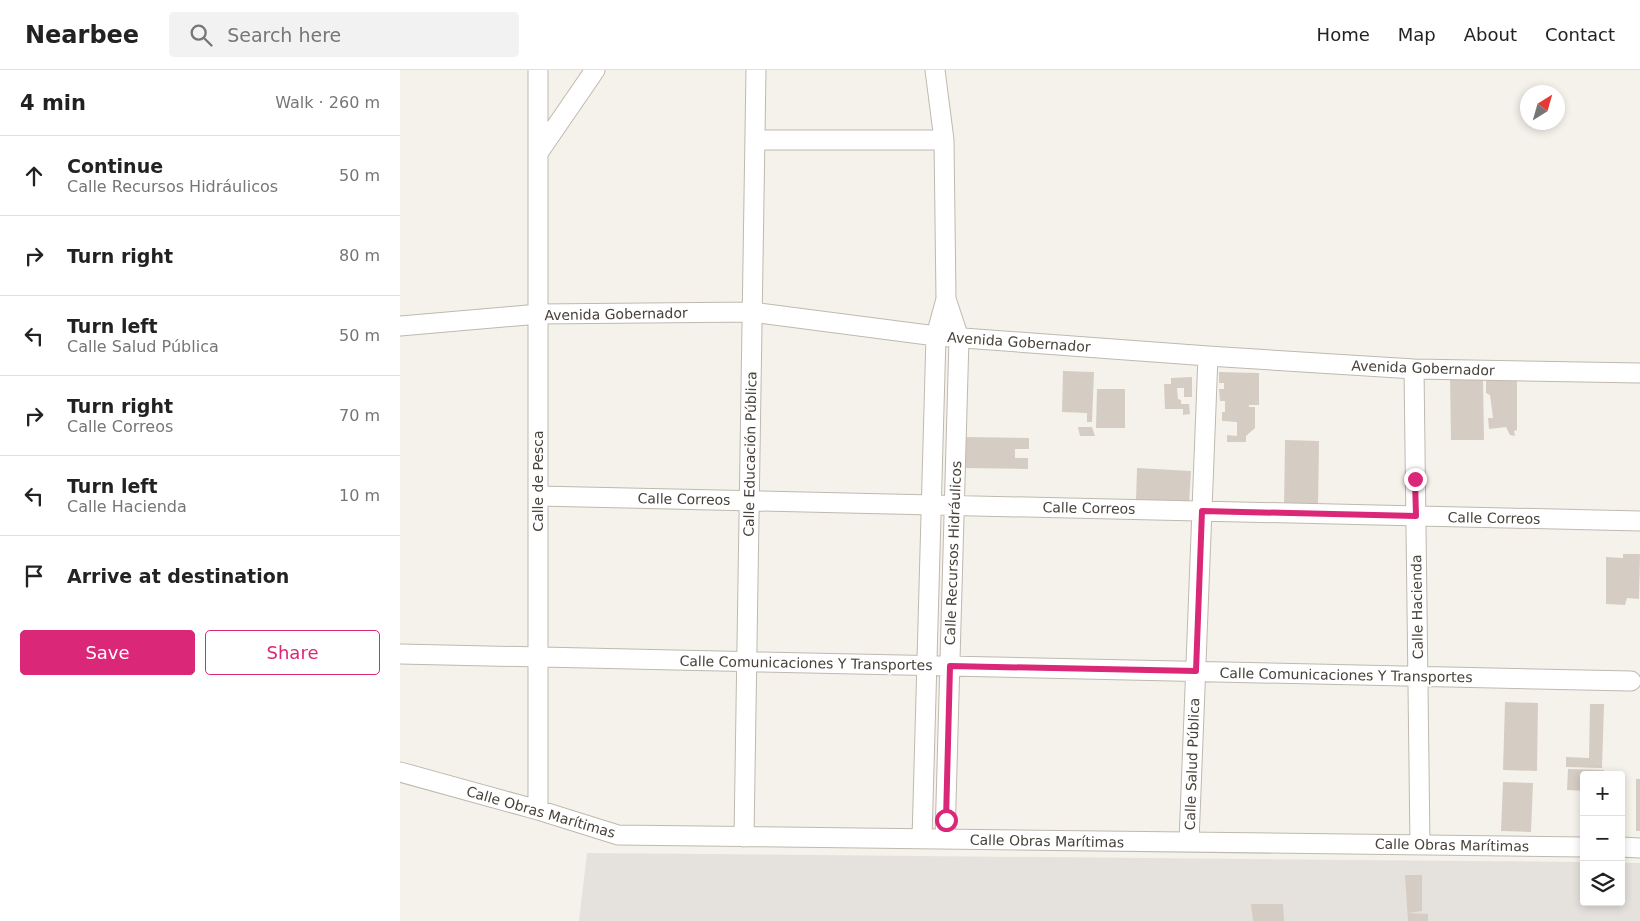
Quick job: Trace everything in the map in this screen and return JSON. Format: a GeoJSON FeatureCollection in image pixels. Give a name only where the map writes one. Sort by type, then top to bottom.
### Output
{"type":"FeatureCollection","features":[{"type":"Feature","properties":{"kind":"street","name":"Calle de Pesca"},"geometry":{"type":"LineString","coordinates":[[538,70],[538,810]]}},
{"type":"Feature","properties":{"kind":"street"},"geometry":{"type":"LineString","coordinates":[[538,153],[595,70]]}},
{"type":"Feature","properties":{"kind":"street","name":"Calle Educación Pública"},"geometry":{"type":"LineString","coordinates":[[744,837],[756,70]]}},
{"type":"Feature","properties":{"kind":"street","name":"Calle Recursos Hidráulicos"},"geometry":{"type":"LineString","coordinates":[[922,839],[936,336],[946,299],[944,140],[935,70]]}},
{"type":"Feature","properties":{"kind":"street"},"geometry":{"type":"LineString","coordinates":[[755,140],[944,140]]}},
{"type":"Feature","properties":{"kind":"street","name":"Calle Recursos Hidráulicos"},"geometry":{"type":"LineString","coordinates":[[945,839],[959,338],[946,299]]}},
{"type":"Feature","properties":{"kind":"street","name":"Avenida Gobernador"},"geometry":{"type":"LineString","coordinates":[[400,326],[538,314],[752,312],[936,336],[1208,356],[1414,369],[1640,373]]}},
{"type":"Feature","properties":{"kind":"street","name":"Calle Salud Pública"},"geometry":{"type":"LineString","coordinates":[[1189,842],[1208,356]]}},
{"type":"Feature","properties":{"kind":"street","name":"Calle Hacienda"},"geometry":{"type":"LineString","coordinates":[[1414,369],[1420,845]]}},
{"type":"Feature","properties":{"kind":"street","name":"Calle Correos"},"geometry":{"type":"LineString","coordinates":[[538,496],[1640,521]]}},
{"type":"Feature","properties":{"kind":"street","name":"Calle Comunicaciones Y Transportes"},"geometry":{"type":"LineString","coordinates":[[400,654],[1631,681]]}},
{"type":"Feature","properties":{"kind":"street","name":"Calle Obras Marítimas"},"geometry":{"type":"LineString","coordinates":[[400,772],[538,810],[618,836],[1580,847]]}},
{"type":"Feature","properties":{"kind":"street"},"geometry":{"type":"LineString","coordinates":[[1625,847],[1640,848]]}},
{"type":"Feature","properties":{"kind":"shaded area"},"geometry":{"type":"Polygon","coordinates":[[[587,853],[1580,862],[1580,906],[1625,906],[1625,863],[1640,863],[1640,921],[579,921],[587,853]]]}},
{"type":"Feature","properties":{"kind":"building"},"geometry":{"type":"Polygon","coordinates":[[[1063,371],[1094,372],[1092,422],[1087,422],[1087,413],[1062,412],[1063,371]]]}},
{"type":"Feature","properties":{"kind":"building"},"geometry":{"type":"Polygon","coordinates":[[[1219,372],[1259,373],[1259,405],[1249,405],[1249,407],[1255,407],[1255,428],[1246,436],[1246,442],[1227,442],[1227,435],[1237,436],[1237,422],[1222,421],[1222,412],[1225,412],[1225,401],[1220,401],[1219,389],[1224,389],[1224,383],[1219,383],[1219,372]]]}},
{"type":"Feature","properties":{"kind":"building"},"geometry":{"type":"Polygon","coordinates":[[[1192,377],[1192,397],[1184,397],[1184,388],[1177,388],[1178,399],[1181,400],[1181,404],[1189,404],[1190,414],[1183,415],[1183,409],[1165,409],[1164,384],[1171,384],[1171,378],[1192,377]]]}},
{"type":"Feature","properties":{"kind":"building"},"geometry":{"type":"Polygon","coordinates":[[[1450,378],[1483,378],[1484,440],[1451,440],[1450,378]]]}},
{"type":"Feature","properties":{"kind":"building"},"geometry":{"type":"Polygon","coordinates":[[[1486,380],[1517,380],[1517,430],[1514,431],[1515,436],[1510,435],[1506,427],[1489,429],[1488,418],[1493,418],[1490,395],[1486,393],[1486,380]]]}},
{"type":"Feature","properties":{"kind":"building"},"geometry":{"type":"Polygon","coordinates":[[[1097,389],[1125,389],[1125,428],[1096,428],[1097,389]]]}},
{"type":"Feature","properties":{"kind":"building"},"geometry":{"type":"Polygon","coordinates":[[[1078,427],[1092,427],[1095,436],[1080,436],[1078,427]]]}},
{"type":"Feature","properties":{"kind":"building"},"geometry":{"type":"Polygon","coordinates":[[[964,437],[1029,438],[1029,449],[1015,449],[1015,458],[1028,458],[1028,469],[964,468],[964,437]]]}},
{"type":"Feature","properties":{"kind":"building"},"geometry":{"type":"Polygon","coordinates":[[[1285,440],[1319,441],[1318,509],[1284,508],[1285,440]]]}},
{"type":"Feature","properties":{"kind":"building"},"geometry":{"type":"Polygon","coordinates":[[[1137,468],[1191,471],[1189,504],[1136,501],[1137,468]]]}},
{"type":"Feature","properties":{"kind":"building"},"geometry":{"type":"Polygon","coordinates":[[[1623,554],[1640,554],[1639,599],[1627,598],[1625,605],[1606,604],[1606,557],[1623,558],[1623,554]]]}},
{"type":"Feature","properties":{"kind":"building"},"geometry":{"type":"Polygon","coordinates":[[[1505,702],[1538,703],[1537,771],[1503,770],[1505,702]]]}},
{"type":"Feature","properties":{"kind":"building"},"geometry":{"type":"Polygon","coordinates":[[[1590,704],[1604,704],[1602,768],[1566,767],[1566,757],[1589,758],[1590,704]]]}},
{"type":"Feature","properties":{"kind":"building"},"geometry":{"type":"Polygon","coordinates":[[[1568,769],[1604,770],[1580,771],[1580,791],[1567,790],[1568,769]]]}},
{"type":"Feature","properties":{"kind":"building"},"geometry":{"type":"Polygon","coordinates":[[[1636,779],[1640,779],[1640,831],[1636,831],[1636,779]]]}},
{"type":"Feature","properties":{"kind":"building"},"geometry":{"type":"Polygon","coordinates":[[[1503,782],[1533,783],[1531,832],[1501,831],[1503,782]]]}},
{"type":"Feature","properties":{"kind":"building"},"geometry":{"type":"Polygon","coordinates":[[[1405,875],[1422,875],[1422,911],[1408,913],[1428,914],[1428,921],[1408,921],[1405,875]]]}},
{"type":"Feature","properties":{"kind":"building"},"geometry":{"type":"Polygon","coordinates":[[[1251,904],[1283,904],[1284,921],[1253,921],[1251,904]]]}},
{"type":"Feature","properties":{"kind":"route"},"geometry":{"type":"LineString","coordinates":[[946,820],[950,666],[1196,671],[1202,511],[1416,516],[1415,479]]}}]}
